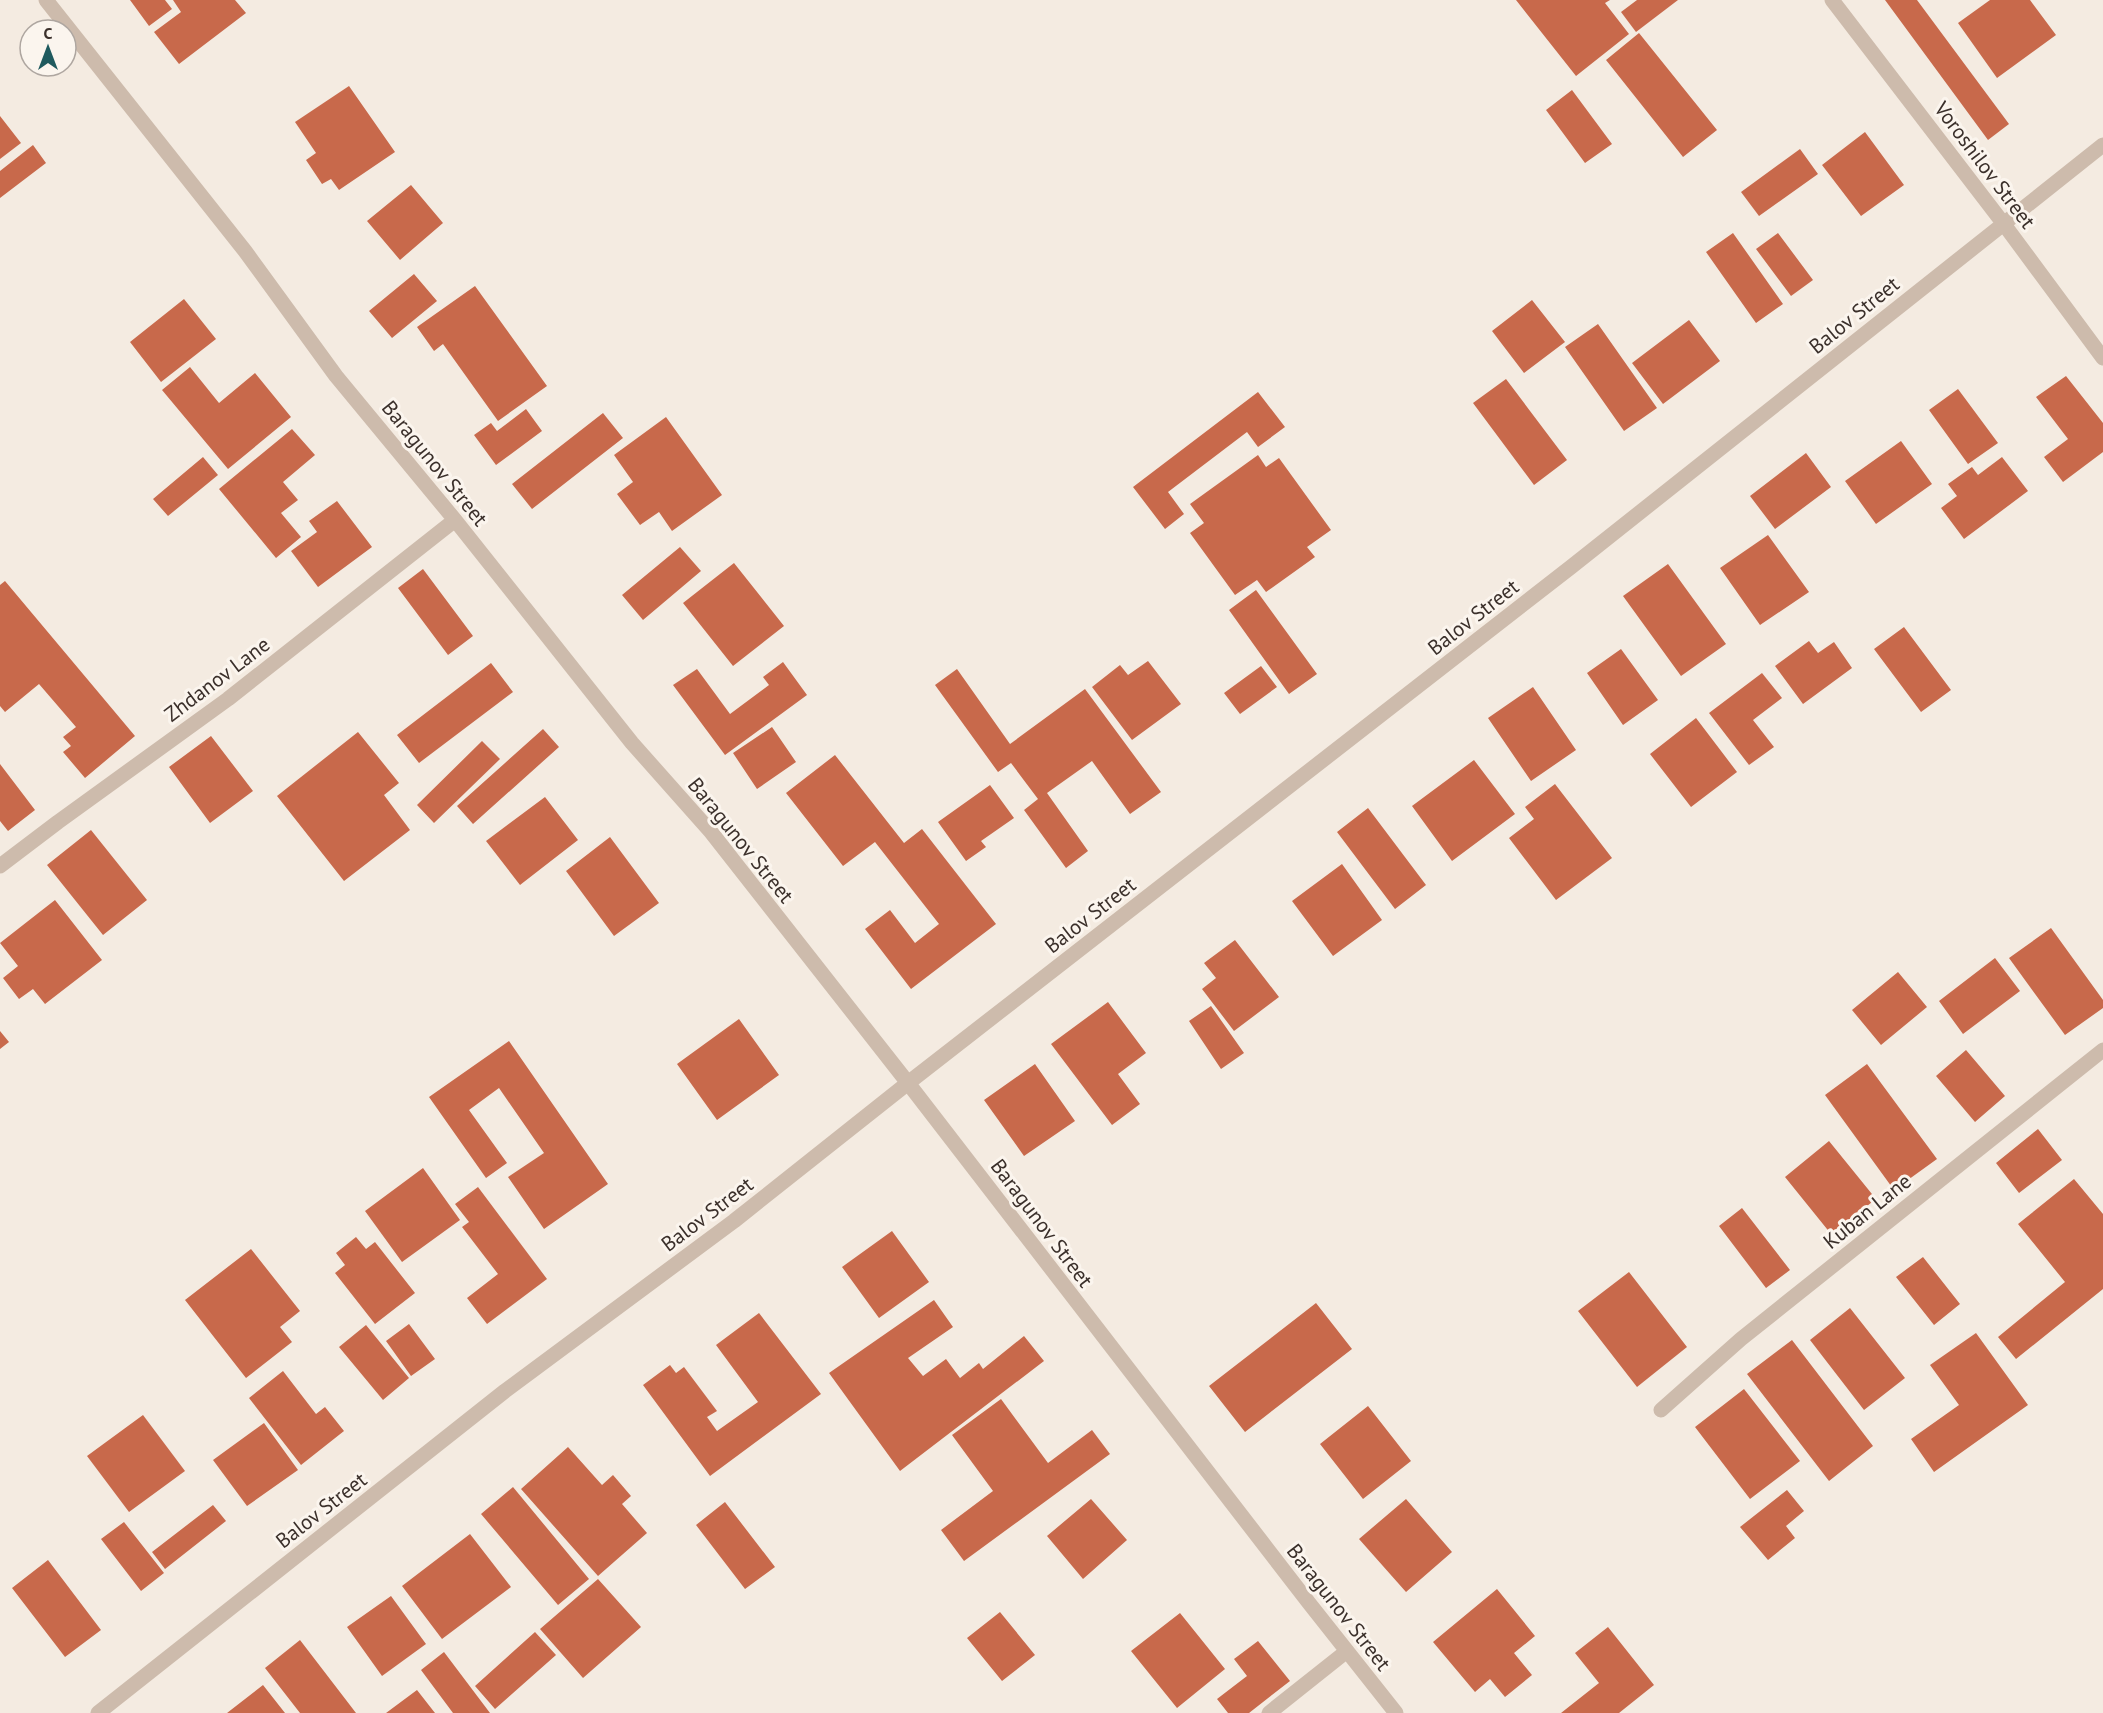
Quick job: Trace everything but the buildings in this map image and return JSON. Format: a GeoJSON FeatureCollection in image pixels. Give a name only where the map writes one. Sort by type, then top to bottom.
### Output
{"type":"FeatureCollection","features":[{"type":"Feature","properties":{"kind":"street","name":"Baragunov Street"},"geometry":{"type":"LineString","coordinates":[[46,0],[245,251],[336,375],[455,520],[632,743],[711,832],[1396,1713]]}},
{"type":"Feature","properties":{"kind":"street","name":"Voroshilov Street"},"geometry":{"type":"LineString","coordinates":[[1832,0],[2103,358]]}},
{"type":"Feature","properties":{"kind":"street","name":"Balov Street"},"geometry":{"type":"LineString","coordinates":[[98,1713],[505,1391],[734,1221],[1562,574],[2103,145]]}},
{"type":"Feature","properties":{"kind":"street","name":"Zhdanov Lane"},"geometry":{"type":"LineString","coordinates":[[0,866],[228,699],[455,520]]}},
{"type":"Feature","properties":{"kind":"street","name":"Kuban Lane"},"geometry":{"type":"LineString","coordinates":[[1660,1410],[1741,1339],[2103,1050]]}},
{"type":"Feature","properties":{"kind":"street"},"geometry":{"type":"LineString","coordinates":[[1269,1713],[1347,1652]]}}]}
